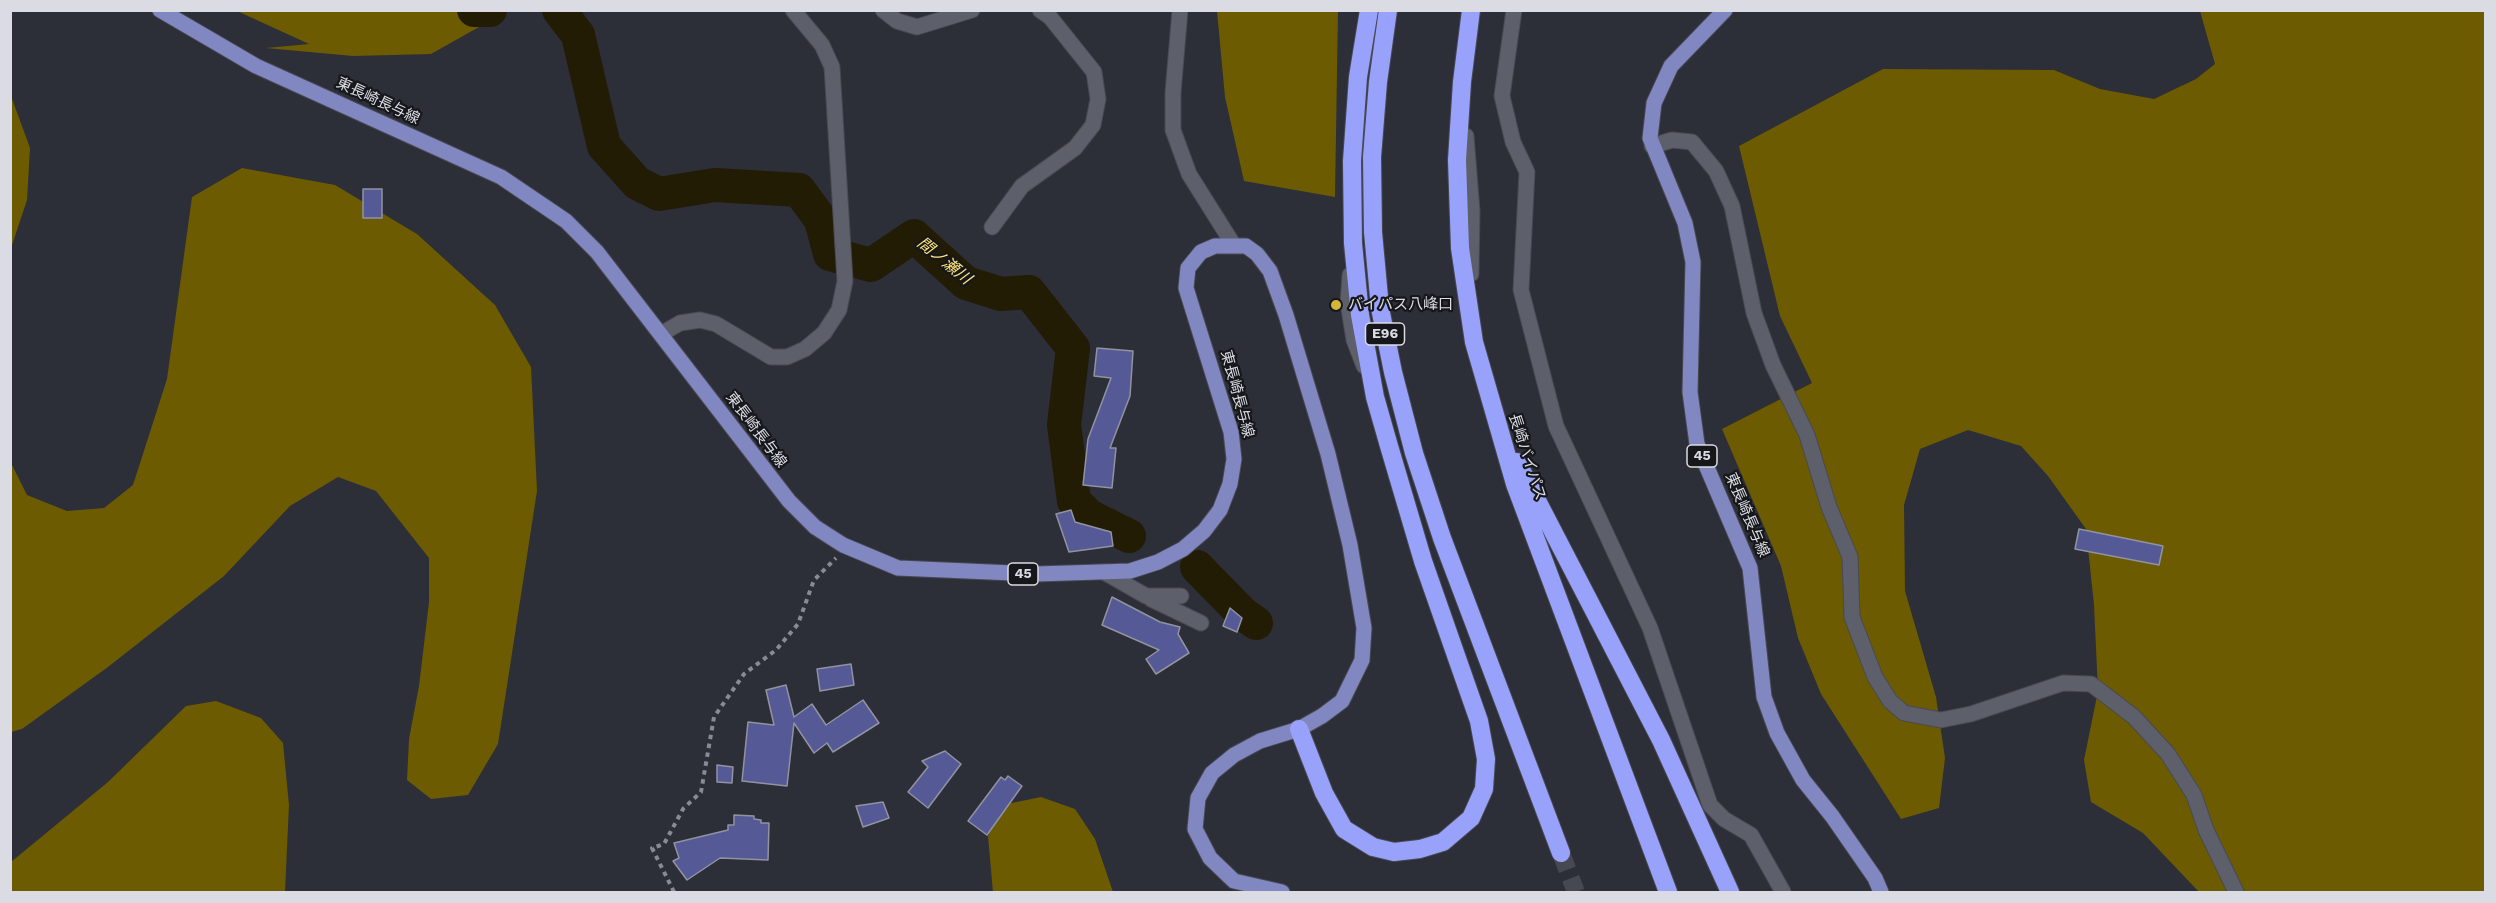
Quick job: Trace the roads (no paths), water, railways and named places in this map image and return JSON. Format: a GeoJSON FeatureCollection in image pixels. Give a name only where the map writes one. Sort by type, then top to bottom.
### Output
{"type":"FeatureCollection","features":[{"type":"Feature","properties":{"kind":"highway"},"geometry":{"type":"LineString","coordinates":[[1299,729],[1324,793],[1344,829],[1373,847],[1394,852],[1420,849],[1443,842],[1471,818],[1484,789],[1486,759],[1479,721],[1423,561],[1375,397],[1360,315],[1353,243],[1352,161],[1357,87],[1369,10]]}},
{"type":"Feature","properties":{"kind":"highway","name":"E96"},"geometry":{"type":"LineString","coordinates":[[1388,10],[1378,82],[1372,157],[1373,232],[1380,308],[1393,372],[1414,453],[1481,645],[1561,853]]}},
{"type":"Feature","properties":{"kind":"highway","name":"長崎バイパス"},"geometry":{"type":"LineString","coordinates":[[1472,10],[1462,82],[1457,160],[1460,248],[1474,342],[1515,484],[1668,892]]}},
{"type":"Feature","properties":{"kind":"highway"},"geometry":{"type":"LineString","coordinates":[[1499,432],[1519,464],[1661,740],[1730,892]]}},
{"type":"Feature","properties":{"kind":"highway"},"geometry":{"type":"LineString","coordinates":[[1407,501],[1481,645]]}},
{"type":"Feature","properties":{"kind":"main road","name":"東長崎長与線"},"geometry":{"type":"LineString","coordinates":[[160,10],[256,66],[501,177],[566,221],[597,252],[661,333],[766,475],[815,527],[843,546],[898,568],[1036,574],[1130,571],[1174,553],[1204,531],[1220,510],[1230,484],[1234,459],[1231,432],[1186,288],[1188,268],[1202,252],[1215,246],[1233,244]]}},
{"type":"Feature","properties":{"kind":"main road","name":"東長崎長与線"},"geometry":{"type":"LineString","coordinates":[[1725,10],[1671,66],[1653,103],[1650,138],[1685,223],[1693,262],[1690,392],[1698,444],[1750,568],[1764,697],[1777,734],[1803,780],[1857,852],[1875,878],[1881,892]]}},
{"type":"Feature","properties":{"kind":"main road"},"geometry":{"type":"LineString","coordinates":[[1233,244],[1246,246],[1257,254],[1270,271],[1286,315],[1328,454],[1350,545],[1364,628],[1362,660],[1342,701],[1299,729],[1260,741],[1234,754],[1212,774],[1198,798],[1195,829],[1210,858],[1234,881],[1282,892]]}},
{"type":"Feature","properties":{"kind":"street"},"geometry":{"type":"LineString","coordinates":[[661,333],[680,323],[700,320],[716,324],[771,357],[787,357],[805,349],[824,333],[838,310],[844,281],[832,68],[822,45],[793,10]]}},
{"type":"Feature","properties":{"kind":"street"},"geometry":{"type":"LineString","coordinates":[[883,10],[897,21],[916,27],[972,10]]}},
{"type":"Feature","properties":{"kind":"street"},"geometry":{"type":"LineString","coordinates":[[992,227],[1022,186],[1075,148],[1093,125],[1098,99],[1094,72],[1050,17],[1040,10]]}},
{"type":"Feature","properties":{"kind":"street"},"geometry":{"type":"LineString","coordinates":[[1180,10],[1173,93],[1173,130],[1189,174],[1233,244]]}},
{"type":"Feature","properties":{"kind":"street"},"geometry":{"type":"LineString","coordinates":[[1514,10],[1502,96],[1513,142],[1527,172],[1521,290],[1556,426],[1650,628],[1710,805],[1724,819],[1751,835],[1782,892]]}},
{"type":"Feature","properties":{"kind":"street"},"geometry":{"type":"LineString","coordinates":[[1652,146],[1672,140],[1692,142],[1716,171],[1732,206],[1754,313],[1773,365],[1807,435],[1829,507],[1850,557],[1852,617],[1875,676],[1890,701],[1904,713],[1941,720],[1971,714],[2063,683],[2091,684],[2134,717],[2168,754],[2194,795],[2206,830],[2236,892]]}},
{"type":"Feature","properties":{"kind":"street"},"geometry":{"type":"LineString","coordinates":[[1104,572],[1201,623]]}},
{"type":"Feature","properties":{"kind":"street"},"geometry":{"type":"LineString","coordinates":[[1146,596],[1181,596]]}},
{"type":"Feature","properties":{"kind":"waterway","name":"間ノ瀬川"},"geometry":{"type":"LineString","coordinates":[[474,10],[490,10]]}},
{"type":"Feature","properties":{"kind":"waterway","name":"間ノ瀬川"},"geometry":{"type":"LineString","coordinates":[[559,10],[578,35],[604,146],[637,183],[659,194],[715,185],[799,190],[821,220],[830,254],[871,265],[914,236],[966,283],[1001,294],[1029,292],[1073,348],[1064,425],[1074,501],[1089,516],[1129,536]]}},
{"type":"Feature","properties":{"kind":"waterway","name":"間ノ瀬川"},"geometry":{"type":"LineString","coordinates":[[1197,567],[1242,613],[1256,623]]}},
{"type":"Feature","properties":{"kind":"tunnel"},"geometry":{"type":"LineString","coordinates":[[1561,853],[1576,892]]}},
{"type":"Feature","properties":{"kind":"place","name":"バイパス八峰口"},"geometry":{"type":"Point","coordinates":[1336,305]}}]}
